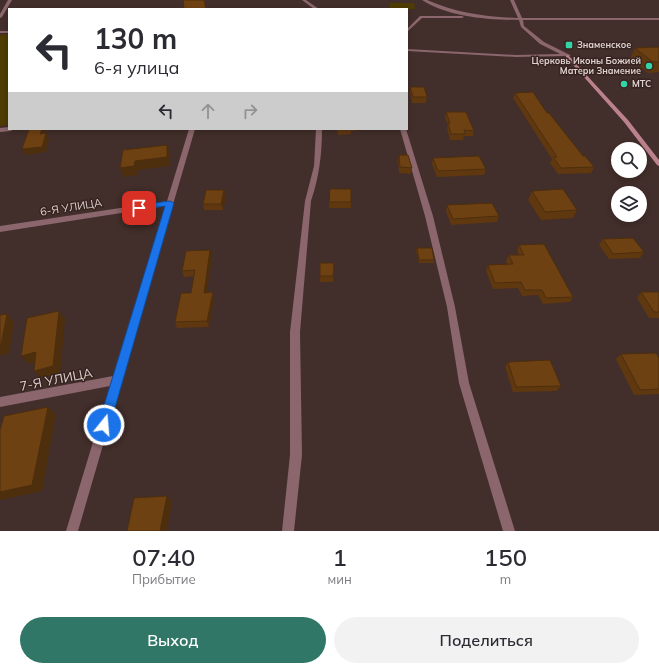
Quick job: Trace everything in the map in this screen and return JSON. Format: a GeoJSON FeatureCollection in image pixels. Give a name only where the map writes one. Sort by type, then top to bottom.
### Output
{"type":"FeatureCollection","features":[{"type":"Feature","properties":{"kind":"street"},"geometry":{"type":"LineString","coordinates":[[0,17],[10,0]]}},
{"type":"Feature","properties":{"kind":"street"},"geometry":{"type":"LineString","coordinates":[[424,0],[443,8],[475,17]]}},
{"type":"Feature","properties":{"kind":"street"},"geometry":{"type":"LineString","coordinates":[[512,0],[521,19],[522,26],[542,43],[568,56]]}},
{"type":"Feature","properties":{"kind":"street"},"geometry":{"type":"LineString","coordinates":[[305,3],[315,8]]}},
{"type":"Feature","properties":{"kind":"street"},"geometry":{"type":"LineString","coordinates":[[408,30],[419,18],[424,16],[521,19],[659,19]]}},
{"type":"Feature","properties":{"kind":"street"},"geometry":{"type":"LineString","coordinates":[[561,49],[626,121],[659,164]]}},
{"type":"Feature","properties":{"kind":"street"},"geometry":{"type":"LineString","coordinates":[[408,50],[516,56],[568,56]]}},
{"type":"Feature","properties":{"kind":"street"},"geometry":{"type":"LineString","coordinates":[[72,531],[192,130]]}},
{"type":"Feature","properties":{"kind":"street"},"geometry":{"type":"LineString","coordinates":[[288,531],[296,455],[295,332],[308,201],[312,190],[319,149],[319,130]]}},
{"type":"Feature","properties":{"kind":"street"},"geometry":{"type":"LineString","coordinates":[[403,130],[429,216],[451,307],[464,383],[509,531]]}},
{"type":"Feature","properties":{"kind":"street","name":"6-Я УЛИЦА"},"geometry":{"type":"LineString","coordinates":[[0,229],[170,203]]}},
{"type":"Feature","properties":{"kind":"street","name":"7-Я УЛИЦА"},"geometry":{"type":"LineString","coordinates":[[0,402],[117,380]]}},
{"type":"Feature","properties":{"kind":"shaded area"},"geometry":{"type":"Polygon","coordinates":[[[390,3],[414,3],[415,9],[408,8],[390,8],[390,3]]]}},
{"type":"Feature","properties":{"kind":"shaded area"},"geometry":{"type":"Polygon","coordinates":[[[8,34],[8,125],[0,126],[0,35],[8,34]]]}},
{"type":"Feature","properties":{"kind":"building"},"geometry":{"type":"Polygon","coordinates":[[[183,0],[204,0],[206,8],[184,8],[183,0]]]}},
{"type":"Feature","properties":{"kind":"building"},"geometry":{"type":"Polygon","coordinates":[[[659,47],[659,62],[653,62],[635,48],[659,47]]]}},
{"type":"Feature","properties":{"kind":"building"},"geometry":{"type":"Polygon","coordinates":[[[410,87],[424,87],[427,97],[413,97],[410,87]]]}},
{"type":"Feature","properties":{"kind":"building"},"geometry":{"type":"Polygon","coordinates":[[[533,92],[547,113],[549,113],[583,156],[585,156],[594,167],[561,168],[553,157],[557,157],[515,93],[533,92]]]}},
{"type":"Feature","properties":{"kind":"building"},"geometry":{"type":"Polygon","coordinates":[[[446,112],[466,112],[474,131],[464,130],[465,134],[451,134],[448,123],[450,123],[446,112]]]}},
{"type":"Feature","properties":{"kind":"building"},"geometry":{"type":"Polygon","coordinates":[[[29,130],[42,130],[40,134],[46,133],[42,147],[22,149],[29,130]]]}},
{"type":"Feature","properties":{"kind":"building"},"geometry":{"type":"Polygon","coordinates":[[[167,145],[167,157],[135,161],[134,166],[120,168],[123,150],[167,145]]]}},
{"type":"Feature","properties":{"kind":"building"},"geometry":{"type":"Polygon","coordinates":[[[399,155],[408,155],[412,168],[400,167],[399,155]]]}},
{"type":"Feature","properties":{"kind":"building"},"geometry":{"type":"Polygon","coordinates":[[[479,156],[486,169],[438,171],[433,158],[479,156]]]}},
{"type":"Feature","properties":{"kind":"building"},"geometry":{"type":"Polygon","coordinates":[[[330,189],[351,189],[351,202],[329,202],[330,189]]]}},
{"type":"Feature","properties":{"kind":"building"},"geometry":{"type":"Polygon","coordinates":[[[563,189],[577,210],[545,212],[532,191],[563,189]]]}},
{"type":"Feature","properties":{"kind":"building"},"geometry":{"type":"Polygon","coordinates":[[[206,190],[224,190],[221,204],[203,204],[206,190]]]}},
{"type":"Feature","properties":{"kind":"building"},"geometry":{"type":"Polygon","coordinates":[[[492,203],[499,216],[453,219],[447,205],[492,203]]]}},
{"type":"Feature","properties":{"kind":"building"},"geometry":{"type":"Polygon","coordinates":[[[633,238],[644,252],[613,254],[603,239],[633,238]]]}},
{"type":"Feature","properties":{"kind":"building"},"geometry":{"type":"Polygon","coordinates":[[[544,244],[573,297],[546,298],[542,290],[525,290],[521,282],[495,283],[488,265],[513,264],[509,255],[524,255],[519,245],[544,244]]]}},
{"type":"Feature","properties":{"kind":"building"},"geometry":{"type":"Polygon","coordinates":[[[417,248],[432,248],[434,260],[419,260],[417,248]]]}},
{"type":"Feature","properties":{"kind":"building"},"geometry":{"type":"Polygon","coordinates":[[[210,250],[204,293],[213,292],[207,321],[175,322],[181,293],[191,293],[195,270],[182,271],[186,251],[210,250]]]}},
{"type":"Feature","properties":{"kind":"building"},"geometry":{"type":"Polygon","coordinates":[[[320,263],[334,263],[333,276],[320,276],[320,263]]]}},
{"type":"Feature","properties":{"kind":"building"},"geometry":{"type":"Polygon","coordinates":[[[641,292],[659,292],[659,312],[654,312],[641,292]]]}},
{"type":"Feature","properties":{"kind":"building"},"geometry":{"type":"Polygon","coordinates":[[[59,311],[53,366],[34,371],[36,352],[21,356],[27,318],[59,311]]]}},
{"type":"Feature","properties":{"kind":"building"},"geometry":{"type":"Polygon","coordinates":[[[7,314],[1,345],[0,345],[0,315],[7,314]]]}},
{"type":"Feature","properties":{"kind":"building"},"geometry":{"type":"Polygon","coordinates":[[[656,353],[659,358],[659,389],[640,390],[621,354],[656,353]]]}},
{"type":"Feature","properties":{"kind":"building"},"geometry":{"type":"Polygon","coordinates":[[[550,360],[561,386],[516,387],[508,362],[550,360]]]}},
{"type":"Feature","properties":{"kind":"building"},"geometry":{"type":"Polygon","coordinates":[[[48,407],[32,485],[0,492],[0,430],[4,416],[48,407]]]}},
{"type":"Feature","properties":{"kind":"building"},"geometry":{"type":"Polygon","coordinates":[[[167,496],[160,531],[127,531],[134,498],[167,496]]]}},
{"type":"Feature","properties":{"kind":"place","name":"Знаменское"},"geometry":{"type":"Point","coordinates":[569,45]}},
{"type":"Feature","properties":{"kind":"place","name":"Церковь Иконы Божией Матери Знамение"},"geometry":{"type":"Point","coordinates":[649,66]}},
{"type":"Feature","properties":{"kind":"place","name":"МТС"},"geometry":{"type":"Point","coordinates":[624,84]}},
{"type":"Feature","properties":{"kind":"route"},"geometry":{"type":"LineString","coordinates":[[104,425],[170,203],[139,208]]}}]}
